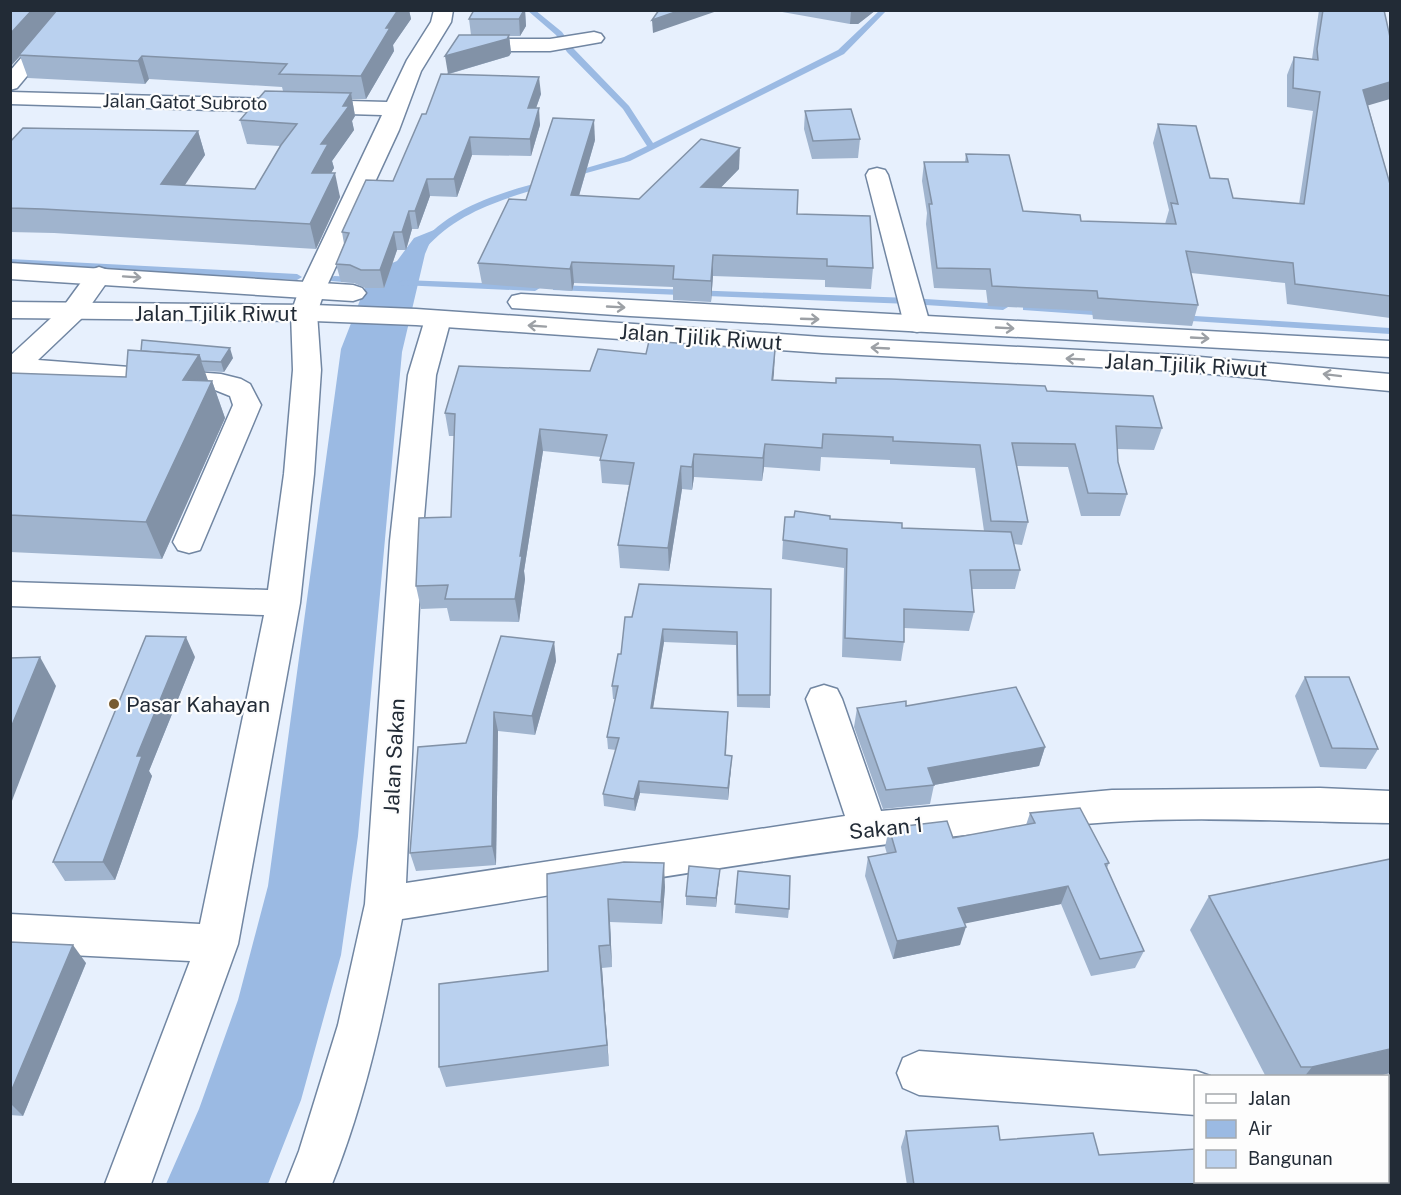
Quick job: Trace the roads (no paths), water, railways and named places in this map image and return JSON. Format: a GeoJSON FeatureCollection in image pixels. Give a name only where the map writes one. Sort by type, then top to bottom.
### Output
{"type":"FeatureCollection","features":[{"type":"Feature","properties":{"kind":"main road"},"geometry":{"type":"LineString","coordinates":[[10,84],[73,10]]}},
{"type":"Feature","properties":{"kind":"main road"},"geometry":{"type":"LineString","coordinates":[[128,1185],[217,944],[283,603],[299,474],[307,370],[308,302],[388,130],[395,109],[426,44],[443,18],[443,10]]}},
{"type":"Feature","properties":{"kind":"main road"},"geometry":{"type":"LineString","coordinates":[[426,44],[550,45],[594,38]]}},
{"type":"Feature","properties":{"kind":"main road","name":"Jalan Gatot Subroto"},"geometry":{"type":"LineString","coordinates":[[10,98],[395,109]]}},
{"type":"Feature","properties":{"kind":"main road"},"geometry":{"type":"LineString","coordinates":[[877,175],[916,324]]}},
{"type":"Feature","properties":{"kind":"main road","name":"Jalan Tjilik Riwut"},"geometry":{"type":"LineString","coordinates":[[10,271],[99,274],[308,302]]}},
{"type":"Feature","properties":{"kind":"main road"},"geometry":{"type":"LineString","coordinates":[[13,366],[72,314],[99,274]]}},
{"type":"Feature","properties":{"kind":"main road","name":"Jalan Tjilik Riwut"},"geometry":{"type":"LineString","coordinates":[[10,310],[72,314],[308,302],[359,304],[422,311],[763,329],[1293,370],[1390,383]]}},
{"type":"Feature","properties":{"kind":"main road","name":"Jalan Sakan"},"geometry":{"type":"LineString","coordinates":[[309,1185],[322,1152],[360,1025],[385,904],[406,541],[422,375],[422,311]]}},
{"type":"Feature","properties":{"kind":"main road","name":"Jalan Tjilik Riwut"},"geometry":{"type":"LineString","coordinates":[[763,329],[916,324],[1390,349]]}},
{"type":"Feature","properties":{"kind":"main road"},"geometry":{"type":"LineString","coordinates":[[13,366],[215,381],[238,387],[245,394],[247,405],[189,542]]}},
{"type":"Feature","properties":{"kind":"main road"},"geometry":{"type":"LineString","coordinates":[[10,594],[283,603]]}},
{"type":"Feature","properties":{"kind":"main road"},"geometry":{"type":"LineString","coordinates":[[824,699],[868,829]]}},
{"type":"Feature","properties":{"kind":"main road","name":"Sakan 1"},"geometry":{"type":"LineString","coordinates":[[385,904],[868,829],[1112,806],[1320,804],[1390,807]]}},
{"type":"Feature","properties":{"kind":"main road"},"geometry":{"type":"LineString","coordinates":[[10,933],[217,944]]}},
{"type":"Feature","properties":{"kind":"main road"},"geometry":{"type":"LineString","coordinates":[[919,1073],[1194,1093]]}},
{"type":"Feature","properties":{"kind":"water"},"geometry":{"type":"Polygon","coordinates":[[[449,224],[433,235],[425,254],[402,352],[358,836],[341,955],[301,1100],[268,1184],[166,1184],[199,1109],[238,1000],[268,886],[341,349],[371,272],[397,261],[414,238],[449,224]]]}},
{"type":"Feature","properties":{"kind":"waterway"},"geometry":{"type":"LineString","coordinates":[[530,10],[559,34],[570,50],[626,108],[651,146]]}},
{"type":"Feature","properties":{"kind":"waterway"},"geometry":{"type":"LineString","coordinates":[[572,175],[627,159],[841,52],[884,10]]}},
{"type":"Feature","properties":{"kind":"waterway"},"geometry":{"type":"LineString","coordinates":[[423,246],[434,234],[462,214],[495,199],[544,184]]}},
{"type":"Feature","properties":{"kind":"waterway"},"geometry":{"type":"LineString","coordinates":[[10,262],[297,277]]}},
{"type":"Feature","properties":{"kind":"waterway"},"geometry":{"type":"LineString","coordinates":[[334,279],[356,280]]}},
{"type":"Feature","properties":{"kind":"waterway"},"geometry":{"type":"LineString","coordinates":[[403,283],[535,288]]}},
{"type":"Feature","properties":{"kind":"waterway"},"geometry":{"type":"LineString","coordinates":[[556,288],[910,301],[1003,307]]}},
{"type":"Feature","properties":{"kind":"waterway"},"geometry":{"type":"LineString","coordinates":[[1026,308],[1108,313]]}},
{"type":"Feature","properties":{"kind":"waterway"},"geometry":{"type":"LineString","coordinates":[[1179,318],[1390,331]]}},
{"type":"Feature","properties":{"kind":"place","name":"Pasar Kahayan"},"geometry":{"type":"Point","coordinates":[114,704]}}]}
